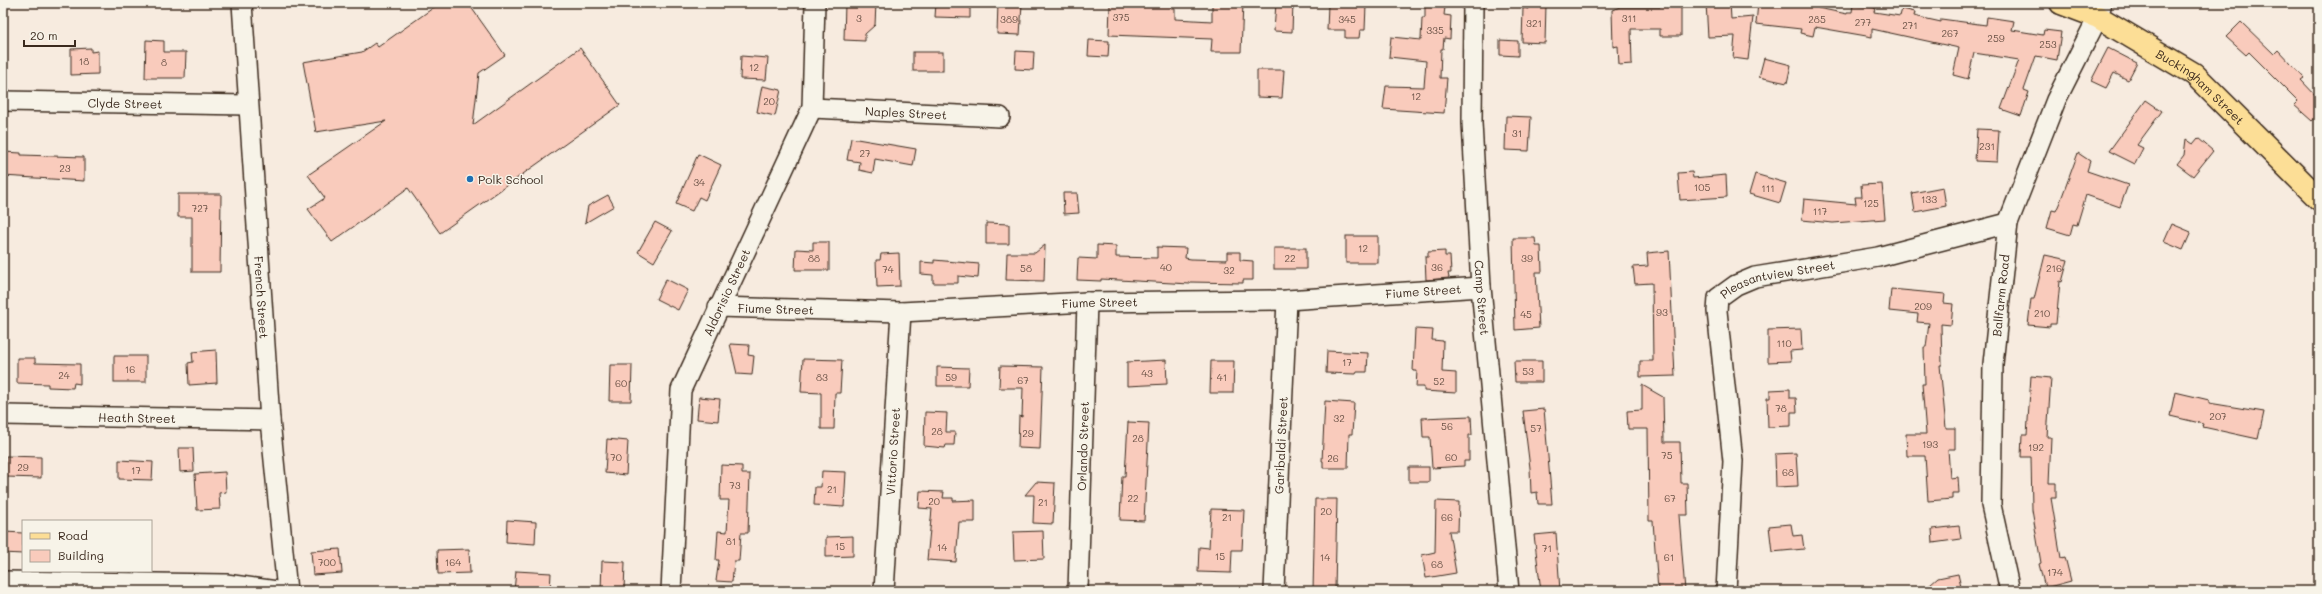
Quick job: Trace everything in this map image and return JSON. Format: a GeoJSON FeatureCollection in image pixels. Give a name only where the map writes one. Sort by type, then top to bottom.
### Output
{"type":"FeatureCollection","features":[{"type":"Feature","properties":{"kind":"main road","name":"Buckingham Street"},"geometry":{"type":"LineString","coordinates":[[2061,3],[2100,10],[2194,74],[2319,199]]}},
{"type":"Feature","properties":{"kind":"street","name":"French Street"},"geometry":{"type":"LineString","coordinates":[[242,3],[247,105],[270,420],[287,591]]}},
{"type":"Feature","properties":{"kind":"street","name":"Aldorisio Street"},"geometry":{"type":"LineString","coordinates":[[671,591],[681,390],[718,307],[812,108],[815,3]]}},
{"type":"Feature","properties":{"kind":"street","name":"Camp Street"},"geometry":{"type":"LineString","coordinates":[[1473,3],[1472,123],[1481,286],[1509,591]]}},
{"type":"Feature","properties":{"kind":"street","name":"Ballfarm Road"},"geometry":{"type":"LineString","coordinates":[[2010,591],[1991,506],[1993,364],[2008,223],[2056,100],[2100,10]]}},
{"type":"Feature","properties":{"kind":"street","name":"Clyde Street"},"geometry":{"type":"LineString","coordinates":[[3,101],[247,105]]}},
{"type":"Feature","properties":{"kind":"street","name":"Naples Street"},"geometry":{"type":"LineString","coordinates":[[812,108],[1000,117]]}},
{"type":"Feature","properties":{"kind":"street","name":"Pleasantview Street"},"geometry":{"type":"LineString","coordinates":[[1726,591],[1733,461],[1717,311],[1718,298],[1736,285],[1755,277],[1878,257],[2008,223]]}},
{"type":"Feature","properties":{"kind":"street","name":"Fiume Street"},"geometry":{"type":"LineString","coordinates":[[718,307],[901,312],[1087,302],[1287,300],[1481,286]]}},
{"type":"Feature","properties":{"kind":"street","name":"Garibaldi Street"},"geometry":{"type":"LineString","coordinates":[[1274,591],[1287,300]]}},
{"type":"Feature","properties":{"kind":"street","name":"Orlando Street"},"geometry":{"type":"LineString","coordinates":[[1078,591],[1087,302]]}},
{"type":"Feature","properties":{"kind":"street","name":"Vittorio Street"},"geometry":{"type":"LineString","coordinates":[[884,591],[901,312]]}},
{"type":"Feature","properties":{"kind":"street","name":"Heath Street"},"geometry":{"type":"LineString","coordinates":[[3,415],[270,420]]}},
{"type":"Feature","properties":{"kind":"street"},"geometry":{"type":"LineString","coordinates":[[3,581],[226,584],[277,591]]}},
{"type":"Feature","properties":{"kind":"building"},"geometry":{"type":"Polygon","coordinates":[[[440,3],[468,3],[505,55],[479,73],[473,125],[580,48],[620,105],[440,233],[408,188],[332,242],[308,209],[325,198],[308,175],[386,121],[316,132],[303,62],[362,52],[375,43],[378,47],[440,3]]]}},
{"type":"Feature","properties":{"kind":"building"},"geometry":{"type":"Polygon","coordinates":[[[845,3],[876,3],[875,25],[865,34],[865,41],[844,40],[845,3]]]}},
{"type":"Feature","properties":{"kind":"building"},"geometry":{"type":"Polygon","coordinates":[[[936,3],[970,3],[970,18],[935,17],[936,3]]]}},
{"type":"Feature","properties":{"kind":"building"},"geometry":{"type":"Polygon","coordinates":[[[998,3],[1022,4],[1020,35],[997,34],[998,3]]]}},
{"type":"Feature","properties":{"kind":"building"},"geometry":{"type":"Polygon","coordinates":[[[1113,3],[1171,3],[1171,9],[1175,9],[1175,19],[1212,21],[1212,3],[1243,3],[1241,52],[1211,52],[1212,39],[1109,35],[1110,5],[1113,3]]]}},
{"type":"Feature","properties":{"kind":"building"},"geometry":{"type":"Polygon","coordinates":[[[1276,3],[1293,3],[1292,32],[1274,31],[1276,3]]]}},
{"type":"Feature","properties":{"kind":"building"},"geometry":{"type":"Polygon","coordinates":[[[1660,3],[1681,3],[1681,36],[1660,36],[1660,29],[1631,29],[1632,64],[1619,65],[1618,46],[1613,47],[1612,10],[1620,7],[1660,7],[1660,3]]]}},
{"type":"Feature","properties":{"kind":"building"},"geometry":{"type":"Polygon","coordinates":[[[1706,3],[1730,3],[1731,19],[1753,17],[1748,60],[1733,58],[1735,36],[1708,37],[1706,3]]]}},
{"type":"Feature","properties":{"kind":"building"},"geometry":{"type":"Polygon","coordinates":[[[1758,3],[1807,5],[1807,3],[1819,3],[1818,8],[1847,14],[1847,12],[1852,12],[1853,5],[1875,8],[1874,12],[1900,16],[1902,9],[1915,12],[1914,16],[1941,22],[1941,19],[1986,25],[1987,17],[2014,21],[2012,30],[2043,35],[2044,30],[2061,32],[2057,60],[2036,56],[2024,90],[2029,92],[2021,116],[2001,109],[2019,60],[1974,53],[1968,79],[1953,75],[1959,48],[1872,29],[1872,37],[1815,27],[1813,36],[1800,33],[1801,29],[1756,24],[1758,3]]]}},
{"type":"Feature","properties":{"kind":"building"},"geometry":{"type":"Polygon","coordinates":[[[1328,4],[1366,5],[1365,30],[1360,30],[1359,38],[1345,38],[1345,30],[1327,30],[1328,4]]]}},
{"type":"Feature","properties":{"kind":"building"},"geometry":{"type":"Polygon","coordinates":[[[1528,4],[1546,4],[1545,43],[1522,42],[1523,8],[1528,9],[1528,4]]]}},
{"type":"Feature","properties":{"kind":"building"},"geometry":{"type":"Polygon","coordinates":[[[1425,7],[1445,7],[1444,15],[1451,16],[1450,39],[1444,38],[1443,49],[1441,49],[1440,78],[1447,78],[1444,113],[1383,109],[1386,86],[1424,87],[1426,61],[1389,57],[1391,37],[1421,40],[1422,18],[1425,18],[1425,7]]]}},
{"type":"Feature","properties":{"kind":"building"},"geometry":{"type":"Polygon","coordinates":[[[2241,22],[2274,54],[2278,50],[2304,78],[2301,80],[2319,99],[2319,115],[2312,121],[2294,105],[2298,101],[2249,52],[2246,55],[2226,37],[2241,22]]]}},
{"type":"Feature","properties":{"kind":"building"},"geometry":{"type":"Polygon","coordinates":[[[146,40],[164,41],[164,52],[186,52],[185,78],[145,78],[146,40]]]}},
{"type":"Feature","properties":{"kind":"building"},"geometry":{"type":"Polygon","coordinates":[[[1089,40],[1109,41],[1108,57],[1088,56],[1089,40]]]}},
{"type":"Feature","properties":{"kind":"building"},"geometry":{"type":"Polygon","coordinates":[[[1500,40],[1518,41],[1518,56],[1500,55],[1500,40]]]}},
{"type":"Feature","properties":{"kind":"building"},"geometry":{"type":"Polygon","coordinates":[[[91,48],[91,52],[98,51],[98,74],[71,75],[71,49],[91,48]]]}},
{"type":"Feature","properties":{"kind":"building"},"geometry":{"type":"Polygon","coordinates":[[[2108,48],[2137,63],[2128,80],[2114,73],[2106,88],[2091,81],[2108,48]]]}},
{"type":"Feature","properties":{"kind":"building"},"geometry":{"type":"Polygon","coordinates":[[[1016,51],[1034,52],[1033,70],[1015,69],[1016,51]]]}},
{"type":"Feature","properties":{"kind":"building"},"geometry":{"type":"Polygon","coordinates":[[[913,52],[943,52],[943,71],[913,71],[913,52]]]}},
{"type":"Feature","properties":{"kind":"building"},"geometry":{"type":"Polygon","coordinates":[[[741,56],[768,58],[766,80],[740,79],[741,56]]]}},
{"type":"Feature","properties":{"kind":"building"},"geometry":{"type":"Polygon","coordinates":[[[1764,58],[1791,65],[1787,83],[1759,77],[1764,58]]]}},
{"type":"Feature","properties":{"kind":"building"},"geometry":{"type":"Polygon","coordinates":[[[1257,70],[1284,70],[1282,98],[1257,97],[1257,70]]]}},
{"type":"Feature","properties":{"kind":"building"},"geometry":{"type":"Polygon","coordinates":[[[762,86],[781,90],[775,116],[757,112],[762,86]]]}},
{"type":"Feature","properties":{"kind":"building"},"geometry":{"type":"Polygon","coordinates":[[[2146,100],[2162,111],[2137,145],[2143,148],[2135,164],[2109,151],[2146,100]]]}},
{"type":"Feature","properties":{"kind":"building"},"geometry":{"type":"Polygon","coordinates":[[[1506,116],[1531,117],[1529,151],[1505,150],[1506,116]]]}},
{"type":"Feature","properties":{"kind":"building"},"geometry":{"type":"Polygon","coordinates":[[[1977,129],[1999,130],[1997,162],[1975,161],[1977,129]]]}},
{"type":"Feature","properties":{"kind":"building"},"geometry":{"type":"Polygon","coordinates":[[[851,138],[916,149],[913,166],[875,159],[873,173],[859,170],[860,162],[847,160],[851,138]]]}},
{"type":"Feature","properties":{"kind":"building"},"geometry":{"type":"Polygon","coordinates":[[[2198,138],[2213,151],[2193,176],[2177,164],[2184,155],[2186,139],[2193,144],[2198,138]]]}},
{"type":"Feature","properties":{"kind":"building"},"geometry":{"type":"Polygon","coordinates":[[[3,152],[21,153],[21,155],[84,157],[84,181],[3,176],[3,152]]]}},
{"type":"Feature","properties":{"kind":"building"},"geometry":{"type":"Polygon","coordinates":[[[2078,153],[2090,161],[2087,171],[2128,185],[2120,207],[2086,195],[2077,225],[2073,224],[2070,235],[2047,228],[2052,210],[2056,211],[2078,153]]]}},
{"type":"Feature","properties":{"kind":"building"},"geometry":{"type":"Polygon","coordinates":[[[698,154],[721,165],[705,200],[699,197],[692,211],[676,204],[698,154]]]}},
{"type":"Feature","properties":{"kind":"building"},"geometry":{"type":"Polygon","coordinates":[[[1692,172],[1693,178],[1726,175],[1727,197],[1680,200],[1678,173],[1692,172]]]}},
{"type":"Feature","properties":{"kind":"building"},"geometry":{"type":"Polygon","coordinates":[[[1755,174],[1786,183],[1780,203],[1749,194],[1755,174]]]}},
{"type":"Feature","properties":{"kind":"building"},"geometry":{"type":"Polygon","coordinates":[[[1882,184],[1885,219],[1833,223],[1802,220],[1804,199],[1856,204],[1855,197],[1862,197],[1861,185],[1882,184]]]}},
{"type":"Feature","properties":{"kind":"building"},"geometry":{"type":"Polygon","coordinates":[[[1943,187],[1946,206],[1915,212],[1912,193],[1943,187]]]}},
{"type":"Feature","properties":{"kind":"building"},"geometry":{"type":"Polygon","coordinates":[[[1063,193],[1077,193],[1079,213],[1064,214],[1063,193]]]}},
{"type":"Feature","properties":{"kind":"building"},"geometry":{"type":"Polygon","coordinates":[[[178,194],[221,194],[220,272],[192,272],[192,217],[178,217],[178,194]]]}},
{"type":"Feature","properties":{"kind":"building"},"geometry":{"type":"Polygon","coordinates":[[[608,195],[614,206],[585,223],[588,206],[608,195]]]}},
{"type":"Feature","properties":{"kind":"building"},"geometry":{"type":"Polygon","coordinates":[[[655,222],[672,231],[654,262],[638,252],[655,222]]]}},
{"type":"Feature","properties":{"kind":"building"},"geometry":{"type":"Polygon","coordinates":[[[986,223],[1009,224],[1009,244],[986,244],[986,223]]]}},
{"type":"Feature","properties":{"kind":"building"},"geometry":{"type":"Polygon","coordinates":[[[2172,224],[2191,232],[2183,250],[2164,242],[2172,224]]]}},
{"type":"Feature","properties":{"kind":"building"},"geometry":{"type":"Polygon","coordinates":[[[1346,236],[1378,236],[1378,263],[1346,263],[1346,236]]]}},
{"type":"Feature","properties":{"kind":"building"},"geometry":{"type":"Polygon","coordinates":[[[1513,238],[1535,238],[1536,246],[1541,246],[1542,272],[1536,272],[1539,328],[1515,330],[1513,238]]]}},
{"type":"Feature","properties":{"kind":"building"},"geometry":{"type":"Polygon","coordinates":[[[813,242],[829,242],[829,270],[795,270],[796,249],[813,250],[813,242]]]}},
{"type":"Feature","properties":{"kind":"building"},"geometry":{"type":"Polygon","coordinates":[[[1045,245],[1044,281],[1006,280],[1007,253],[1035,253],[1045,245]]]}},
{"type":"Feature","properties":{"kind":"building"},"geometry":{"type":"Polygon","coordinates":[[[1097,245],[1116,246],[1116,257],[1157,258],[1157,247],[1186,248],[1185,258],[1191,259],[1227,260],[1227,252],[1240,252],[1240,260],[1253,261],[1253,280],[1243,280],[1243,283],[1190,282],[1190,284],[1101,279],[1101,281],[1077,280],[1078,258],[1097,259],[1097,245]]]}},
{"type":"Feature","properties":{"kind":"building"},"geometry":{"type":"Polygon","coordinates":[[[1274,248],[1306,248],[1306,269],[1274,269],[1274,248]]]}},
{"type":"Feature","properties":{"kind":"building"},"geometry":{"type":"Polygon","coordinates":[[[1445,251],[1445,256],[1450,256],[1451,273],[1448,273],[1449,278],[1426,280],[1425,257],[1428,257],[1428,252],[1445,251]]]}},
{"type":"Feature","properties":{"kind":"building"},"geometry":{"type":"Polygon","coordinates":[[[1669,251],[1675,376],[1640,377],[1640,361],[1653,361],[1652,283],[1635,284],[1633,267],[1648,266],[1647,253],[1669,251]]]}},
{"type":"Feature","properties":{"kind":"building"},"geometry":{"type":"Polygon","coordinates":[[[899,253],[900,286],[877,287],[876,260],[880,260],[881,254],[899,253]]]}},
{"type":"Feature","properties":{"kind":"building"},"geometry":{"type":"Polygon","coordinates":[[[2045,255],[2068,260],[2062,282],[2060,281],[2056,324],[2050,324],[2050,327],[2028,325],[2031,299],[2034,299],[2045,255]]]}},
{"type":"Feature","properties":{"kind":"building"},"geometry":{"type":"Polygon","coordinates":[[[934,260],[979,264],[978,278],[958,276],[958,283],[933,283],[933,275],[921,274],[921,262],[934,263],[934,260]]]}},
{"type":"Feature","properties":{"kind":"building"},"geometry":{"type":"Polygon","coordinates":[[[666,279],[688,290],[678,310],[656,299],[666,279]]]}},
{"type":"Feature","properties":{"kind":"building"},"geometry":{"type":"Polygon","coordinates":[[[1891,289],[1945,294],[1944,303],[1953,304],[1951,325],[1941,324],[1942,365],[1940,365],[1946,428],[1955,428],[1955,449],[1948,449],[1950,478],[1958,477],[1959,493],[1952,493],[1952,499],[1928,501],[1925,456],[1907,456],[1906,434],[1926,434],[1922,384],[1925,384],[1924,347],[1926,347],[1929,323],[1917,322],[1918,314],[1889,311],[1891,289]]]}},
{"type":"Feature","properties":{"kind":"building"},"geometry":{"type":"Polygon","coordinates":[[[1415,329],[1433,330],[1432,340],[1443,341],[1442,372],[1456,373],[1456,393],[1424,391],[1424,387],[1416,387],[1417,371],[1413,371],[1415,329]]]}},
{"type":"Feature","properties":{"kind":"building"},"geometry":{"type":"Polygon","coordinates":[[[1801,329],[1802,350],[1790,351],[1791,361],[1768,362],[1768,330],[1801,329]]]}},
{"type":"Feature","properties":{"kind":"building"},"geometry":{"type":"Polygon","coordinates":[[[730,344],[749,345],[748,355],[754,356],[752,375],[737,374],[730,344]]]}},
{"type":"Feature","properties":{"kind":"building"},"geometry":{"type":"Polygon","coordinates":[[[216,350],[217,383],[189,385],[188,363],[193,362],[192,352],[216,350]]]}},
{"type":"Feature","properties":{"kind":"building"},"geometry":{"type":"Polygon","coordinates":[[[1327,351],[1368,353],[1367,372],[1357,372],[1356,374],[1326,373],[1327,351]]]}},
{"type":"Feature","properties":{"kind":"building"},"geometry":{"type":"Polygon","coordinates":[[[114,356],[146,356],[146,382],[114,382],[114,356]]]}},
{"type":"Feature","properties":{"kind":"building"},"geometry":{"type":"Polygon","coordinates":[[[17,358],[35,358],[35,363],[80,364],[80,384],[74,383],[73,388],[48,387],[48,384],[17,383],[17,358]]]}},
{"type":"Feature","properties":{"kind":"building"},"geometry":{"type":"Polygon","coordinates":[[[803,359],[842,360],[840,393],[835,393],[834,429],[821,429],[821,393],[801,392],[803,359]]]}},
{"type":"Feature","properties":{"kind":"building"},"geometry":{"type":"Polygon","coordinates":[[[1166,360],[1167,384],[1127,386],[1127,362],[1166,360]]]}},
{"type":"Feature","properties":{"kind":"building"},"geometry":{"type":"Polygon","coordinates":[[[1211,361],[1234,361],[1233,393],[1210,393],[1211,361]]]}},
{"type":"Feature","properties":{"kind":"building"},"geometry":{"type":"Polygon","coordinates":[[[1514,361],[1542,361],[1542,382],[1515,382],[1514,361]]]}},
{"type":"Feature","properties":{"kind":"building"},"geometry":{"type":"Polygon","coordinates":[[[610,365],[632,365],[631,401],[609,401],[610,365]]]}},
{"type":"Feature","properties":{"kind":"building"},"geometry":{"type":"Polygon","coordinates":[[[1000,366],[1043,367],[1040,449],[1018,448],[1019,416],[1022,417],[1023,388],[999,388],[1000,366]]]}},
{"type":"Feature","properties":{"kind":"building"},"geometry":{"type":"Polygon","coordinates":[[[937,367],[969,368],[968,386],[937,386],[937,367]]]}},
{"type":"Feature","properties":{"kind":"building"},"geometry":{"type":"Polygon","coordinates":[[[2031,376],[2051,378],[2047,437],[2051,437],[2049,483],[2056,483],[2056,498],[2051,498],[2061,558],[2065,557],[2071,581],[2045,588],[2039,564],[2041,563],[2032,510],[2031,457],[2021,457],[2022,435],[2027,435],[2031,376]]]}},
{"type":"Feature","properties":{"kind":"building"},"geometry":{"type":"Polygon","coordinates":[[[1642,385],[1663,397],[1664,442],[1680,442],[1681,483],[1687,483],[1688,515],[1679,515],[1685,591],[1658,591],[1653,521],[1649,521],[1648,429],[1628,429],[1627,411],[1642,410],[1642,385]]]}},
{"type":"Feature","properties":{"kind":"building"},"geometry":{"type":"Polygon","coordinates":[[[1790,389],[1790,398],[1796,398],[1797,412],[1791,412],[1791,426],[1768,427],[1767,398],[1770,398],[1770,390],[1790,389]]]}},
{"type":"Feature","properties":{"kind":"building"},"geometry":{"type":"Polygon","coordinates":[[[2175,392],[2209,400],[2209,403],[2264,412],[2258,439],[2203,427],[2204,424],[2170,416],[2175,392]]]}},
{"type":"Feature","properties":{"kind":"building"},"geometry":{"type":"Polygon","coordinates":[[[699,397],[720,399],[718,421],[697,419],[699,397]]]}},
{"type":"Feature","properties":{"kind":"building"},"geometry":{"type":"Polygon","coordinates":[[[1325,401],[1354,403],[1352,434],[1349,434],[1348,468],[1323,468],[1322,461],[1325,401]]]}},
{"type":"Feature","properties":{"kind":"building"},"geometry":{"type":"Polygon","coordinates":[[[1544,409],[1552,504],[1538,504],[1537,492],[1531,493],[1530,468],[1523,411],[1544,409]]]}},
{"type":"Feature","properties":{"kind":"building"},"geometry":{"type":"Polygon","coordinates":[[[925,412],[947,413],[946,432],[955,432],[954,445],[946,445],[945,448],[924,446],[925,412]]]}},
{"type":"Feature","properties":{"kind":"building"},"geometry":{"type":"Polygon","coordinates":[[[1471,416],[1472,435],[1469,435],[1469,461],[1464,461],[1464,466],[1432,468],[1430,437],[1423,437],[1422,418],[1471,416]]]}},
{"type":"Feature","properties":{"kind":"building"},"geometry":{"type":"Polygon","coordinates":[[[1128,422],[1149,423],[1144,521],[1120,520],[1122,476],[1125,476],[1128,422]]]}},
{"type":"Feature","properties":{"kind":"building"},"geometry":{"type":"Polygon","coordinates":[[[607,439],[628,441],[626,475],[605,473],[607,439]]]}},
{"type":"Feature","properties":{"kind":"building"},"geometry":{"type":"Polygon","coordinates":[[[179,448],[193,448],[194,471],[180,472],[179,448]]]}},
{"type":"Feature","properties":{"kind":"building"},"geometry":{"type":"Polygon","coordinates":[[[1796,453],[1798,486],[1776,487],[1775,454],[1796,453]]]}},
{"type":"Feature","properties":{"kind":"building"},"geometry":{"type":"Polygon","coordinates":[[[6,456],[41,457],[41,478],[6,477],[6,456]]]}},
{"type":"Feature","properties":{"kind":"building"},"geometry":{"type":"Polygon","coordinates":[[[119,460],[153,462],[152,480],[119,479],[119,460]]]}},
{"type":"Feature","properties":{"kind":"building"},"geometry":{"type":"Polygon","coordinates":[[[721,465],[742,466],[742,474],[750,474],[748,533],[741,533],[739,561],[734,561],[732,582],[716,581],[719,560],[716,560],[718,531],[727,532],[729,500],[720,500],[721,465]]]}},
{"type":"Feature","properties":{"kind":"building"},"geometry":{"type":"Polygon","coordinates":[[[1409,467],[1429,467],[1429,482],[1409,482],[1409,467]]]}},
{"type":"Feature","properties":{"kind":"building"},"geometry":{"type":"Polygon","coordinates":[[[822,471],[846,472],[844,507],[814,505],[815,487],[821,487],[822,471]]]}},
{"type":"Feature","properties":{"kind":"building"},"geometry":{"type":"Polygon","coordinates":[[[225,472],[226,492],[219,493],[220,509],[197,510],[195,474],[225,472]]]}},
{"type":"Feature","properties":{"kind":"building"},"geometry":{"type":"Polygon","coordinates":[[[1036,482],[1055,483],[1053,524],[1033,523],[1034,495],[1025,495],[1036,482]]]}},
{"type":"Feature","properties":{"kind":"building"},"geometry":{"type":"Polygon","coordinates":[[[920,491],[944,492],[943,498],[953,498],[953,501],[975,500],[975,522],[959,522],[956,562],[927,560],[932,509],[919,508],[920,491]]]}},
{"type":"Feature","properties":{"kind":"building"},"geometry":{"type":"Polygon","coordinates":[[[1315,499],[1337,499],[1335,589],[1329,589],[1328,591],[1313,591],[1315,499]]]}},
{"type":"Feature","properties":{"kind":"building"},"geometry":{"type":"Polygon","coordinates":[[[1436,501],[1459,502],[1458,531],[1449,531],[1456,573],[1426,578],[1422,555],[1435,552],[1436,501]]]}},
{"type":"Feature","properties":{"kind":"building"},"geometry":{"type":"Polygon","coordinates":[[[1211,509],[1244,510],[1242,550],[1232,550],[1231,573],[1198,572],[1199,547],[1209,548],[1211,509]]]}},
{"type":"Feature","properties":{"kind":"building"},"geometry":{"type":"Polygon","coordinates":[[[507,520],[536,522],[535,544],[506,542],[507,520]]]}},
{"type":"Feature","properties":{"kind":"building"},"geometry":{"type":"Polygon","coordinates":[[[1791,524],[1793,536],[1802,535],[1804,549],[1772,552],[1769,526],[1791,524]]]}},
{"type":"Feature","properties":{"kind":"building"},"geometry":{"type":"Polygon","coordinates":[[[1959,526],[1961,539],[1933,543],[1932,529],[1959,526]]]}},
{"type":"Feature","properties":{"kind":"building"},"geometry":{"type":"Polygon","coordinates":[[[1043,531],[1044,559],[1014,560],[1013,532],[1043,531]]]}},
{"type":"Feature","properties":{"kind":"building"},"geometry":{"type":"Polygon","coordinates":[[[4,532],[22,533],[22,554],[3,553],[4,532]]]}},
{"type":"Feature","properties":{"kind":"building"},"geometry":{"type":"Polygon","coordinates":[[[1556,533],[1560,591],[1541,591],[1534,535],[1556,533]]]}},
{"type":"Feature","properties":{"kind":"building"},"geometry":{"type":"Polygon","coordinates":[[[853,536],[853,556],[826,557],[826,537],[853,536]]]}},
{"type":"Feature","properties":{"kind":"building"},"geometry":{"type":"Polygon","coordinates":[[[340,549],[342,573],[313,575],[311,551],[340,549]]]}},
{"type":"Feature","properties":{"kind":"building"},"geometry":{"type":"Polygon","coordinates":[[[469,549],[470,573],[438,574],[437,550],[469,549]]]}},
{"type":"Feature","properties":{"kind":"building"},"geometry":{"type":"Polygon","coordinates":[[[602,561],[625,562],[624,591],[601,591],[602,561]]]}},
{"type":"Feature","properties":{"kind":"building"},"geometry":{"type":"Polygon","coordinates":[[[516,571],[551,573],[550,591],[514,591],[516,571]]]}},
{"type":"Feature","properties":{"kind":"building"},"geometry":{"type":"Polygon","coordinates":[[[1958,574],[1962,591],[1923,591],[1938,578],[1958,574]]]}},
{"type":"Feature","properties":{"kind":"place","name":"Polk School"},"geometry":{"type":"Point","coordinates":[470,179]}}]}
